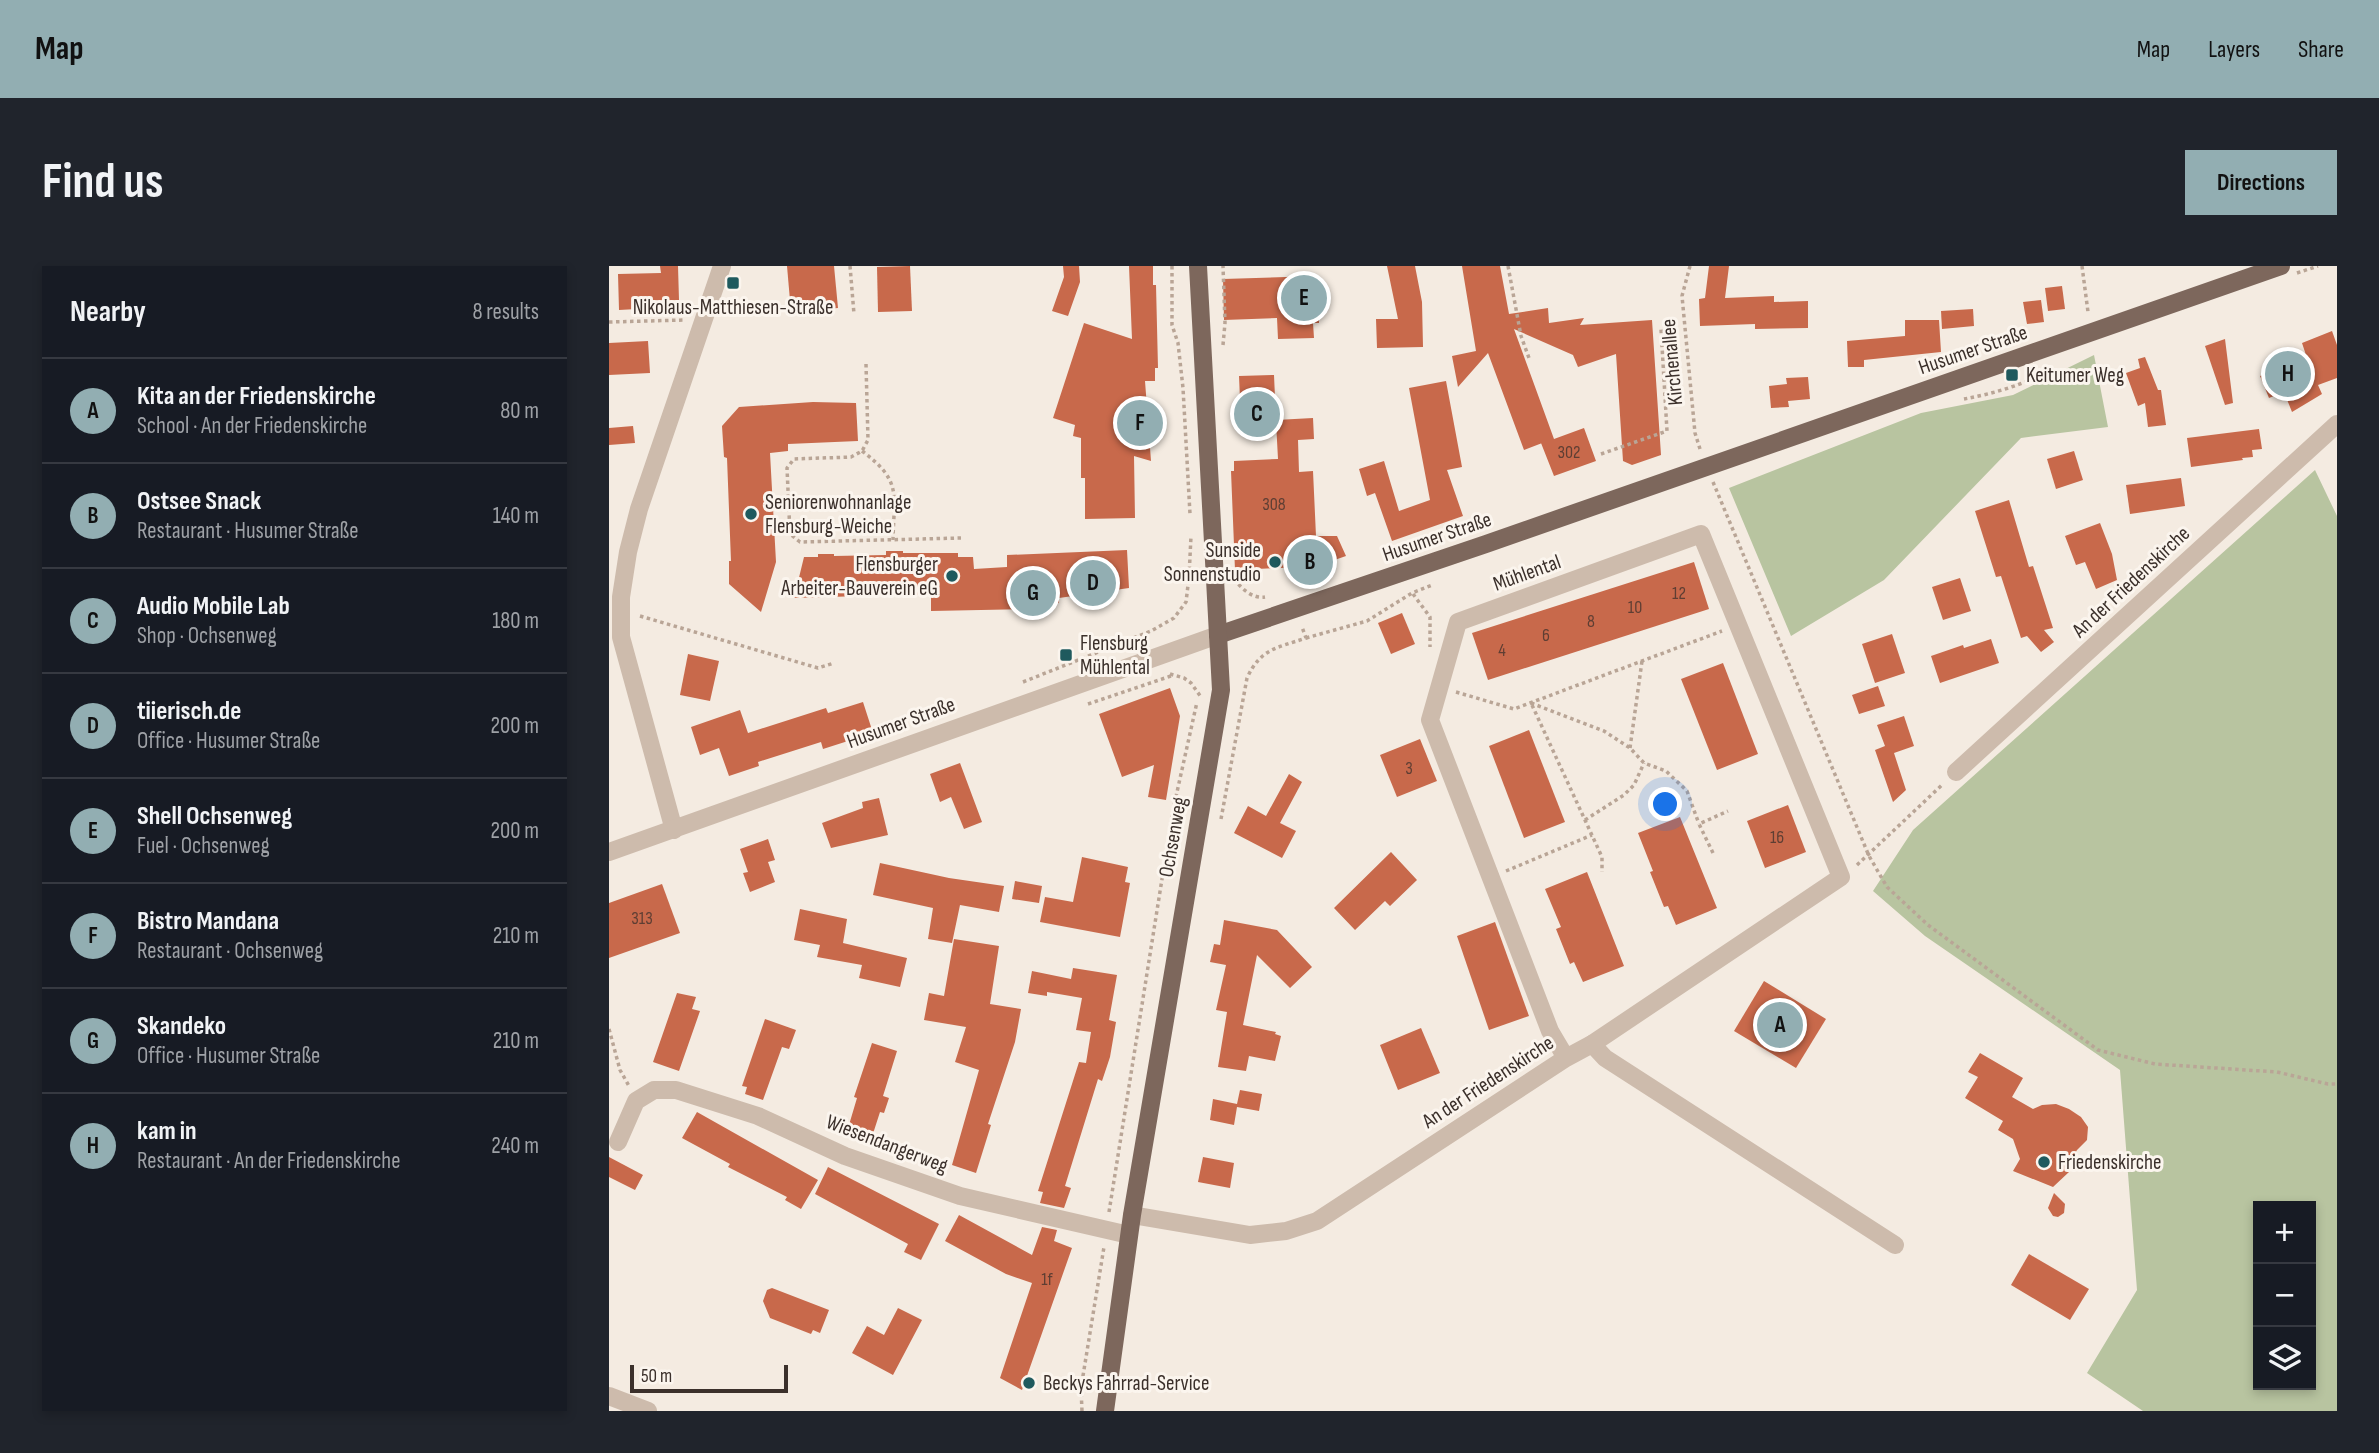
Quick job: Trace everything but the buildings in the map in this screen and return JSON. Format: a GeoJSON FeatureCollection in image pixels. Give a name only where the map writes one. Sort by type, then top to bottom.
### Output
{"type":"FeatureCollection","features":[{"type":"Feature","properties":{"kind":"main road","name":"Ochsenweg"},"geometry":{"type":"LineString","coordinates":[[1105,1411],[1132,1215],[1220,695],[1198,266]]}},
{"type":"Feature","properties":{"kind":"main road","name":"Husumer Straße"},"geometry":{"type":"LineString","coordinates":[[1218,635],[1405,572],[1704,461],[2281,266]]}},
{"type":"Feature","properties":{"kind":"street"},"geometry":{"type":"LineString","coordinates":[[674,830],[615,637],[628,552],[639,509],[722,266]]}},
{"type":"Feature","properties":{"kind":"street","name":"An der Friedenskirche"},"geometry":{"type":"LineString","coordinates":[[1956,772],[2337,424]]}},
{"type":"Feature","properties":{"kind":"street","name":"Mühlental"},"geometry":{"type":"LineString","coordinates":[[1566,1058],[1550,1031],[1430,720],[1458,622],[1701,534],[1841,877]]}},
{"type":"Feature","properties":{"kind":"street","name":"Husumer Straße"},"geometry":{"type":"LineString","coordinates":[[609,852],[1218,635]]}},
{"type":"Feature","properties":{"kind":"street","name":"An der Friedenskirche"},"geometry":{"type":"LineString","coordinates":[[1132,1215],[1250,1235],[1286,1231],[1317,1221],[1566,1058],[1592,1044],[1841,877]]}},
{"type":"Feature","properties":{"kind":"street"},"geometry":{"type":"LineString","coordinates":[[1592,1044],[1605,1058],[1895,1245]]}},
{"type":"Feature","properties":{"kind":"street","name":"Wiesendangerweg"},"geometry":{"type":"LineString","coordinates":[[636,1101],[654,1090],[676,1090],[758,1116],[845,1156],[960,1196],[1129,1236]]}},
{"type":"Feature","properties":{"kind":"street"},"geometry":{"type":"LineString","coordinates":[[618,1142],[636,1101]]}},
{"type":"Feature","properties":{"kind":"street"},"geometry":{"type":"LineString","coordinates":[[609,1396],[648,1411]]}},
{"type":"Feature","properties":{"kind":"path"},"geometry":{"type":"LineString","coordinates":[[850,266],[854,314]]}},
{"type":"Feature","properties":{"kind":"path"},"geometry":{"type":"LineString","coordinates":[[1172,266],[1173,325],[1178,343],[1183,388],[1191,522]]}},
{"type":"Feature","properties":{"kind":"path"},"geometry":{"type":"LineString","coordinates":[[1221,351],[1225,323],[1223,266]]}},
{"type":"Feature","properties":{"kind":"path"},"geometry":{"type":"LineString","coordinates":[[1509,266],[1521,336],[1529,358]]}},
{"type":"Feature","properties":{"kind":"path","name":"Kirchenallee"},"geometry":{"type":"LineString","coordinates":[[1690,266],[1682,296],[1695,432],[1704,461],[1869,856],[1887,887],[1928,925],[2098,1050],[2155,1064],[2277,1073],[2337,1084]]}},
{"type":"Feature","properties":{"kind":"path"},"geometry":{"type":"LineString","coordinates":[[2082,266],[2089,316]]}},
{"type":"Feature","properties":{"kind":"path"},"geometry":{"type":"LineString","coordinates":[[609,322],[703,319]]}},
{"type":"Feature","properties":{"kind":"path"},"geometry":{"type":"LineString","coordinates":[[1601,454],[1667,432],[1661,329]]}},
{"type":"Feature","properties":{"kind":"path"},"geometry":{"type":"LineString","coordinates":[[866,364],[868,440],[862,451],[851,457],[794,459],[787,468],[790,534],[800,542],[961,538]]}},
{"type":"Feature","properties":{"kind":"path"},"geometry":{"type":"LineString","coordinates":[[862,451],[880,464],[891,479],[894,491],[893,540]]}},
{"type":"Feature","properties":{"kind":"path"},"geometry":{"type":"LineString","coordinates":[[1189,577],[1192,533]]}},
{"type":"Feature","properties":{"kind":"path"},"geometry":{"type":"LineString","coordinates":[[1405,572],[1412,593],[1430,617],[1431,658]]}},
{"type":"Feature","properties":{"kind":"path"},"geometry":{"type":"LineString","coordinates":[[1199,697],[1245,694],[1247,678],[1255,662],[1268,652],[1306,638],[1295,609]]}},
{"type":"Feature","properties":{"kind":"path"},"geometry":{"type":"LineString","coordinates":[[621,611],[818,668],[834,663]]}},
{"type":"Feature","properties":{"kind":"path"},"geometry":{"type":"LineString","coordinates":[[1440,687],[1514,709],[1738,625]]}},
{"type":"Feature","properties":{"kind":"path"},"geometry":{"type":"LineString","coordinates":[[1082,1411],[1081,1388],[1174,810],[1199,697],[1191,683],[1184,678],[1171,676],[1162,654]]}},
{"type":"Feature","properties":{"kind":"path"},"geometry":{"type":"LineString","coordinates":[[1630,748],[1642,661]]}},
{"type":"Feature","properties":{"kind":"path"},"geometry":{"type":"LineString","coordinates":[[1531,703],[1604,731],[1630,748],[1644,763],[1667,771],[1687,791],[1713,853]]}},
{"type":"Feature","properties":{"kind":"path"},"geometry":{"type":"LineString","coordinates":[[1531,703],[1602,858],[1602,872]]}},
{"type":"Feature","properties":{"kind":"path"},"geometry":{"type":"LineString","coordinates":[[1585,820],[1629,790],[1644,763]]}},
{"type":"Feature","properties":{"kind":"path"},"geometry":{"type":"LineString","coordinates":[[1869,856],[1956,772]]}},
{"type":"Feature","properties":{"kind":"path"},"geometry":{"type":"LineString","coordinates":[[1699,824],[1728,811]]}},
{"type":"Feature","properties":{"kind":"path"},"geometry":{"type":"LineString","coordinates":[[1492,877],[1592,835]]}},
{"type":"Feature","properties":{"kind":"path"},"geometry":{"type":"LineString","coordinates":[[609,1029],[620,1070],[636,1101]]}},
{"type":"Feature","properties":{"kind":"green space"},"geometry":{"type":"Polygon","coordinates":[[[2094,355],[2108,427],[2021,438],[1884,580],[1791,636],[1729,488],[1921,413],[2013,395],[2094,355]]]}},
{"type":"Feature","properties":{"kind":"green space"},"geometry":{"type":"Polygon","coordinates":[[[2315,470],[2337,516],[2337,1411],[2143,1411],[2087,1373],[2137,1290],[2120,1070],[1925,936],[1873,891],[1913,830],[2315,470]]]}},
{"type":"Feature","properties":{"kind":"place","name":"Nikolaus-Matthiesen-Straße"},"geometry":{"type":"Point","coordinates":[733,283]}},
{"type":"Feature","properties":{"kind":"place","name":"Shell Ochsenweg"},"geometry":{"type":"Point","coordinates":[1304,298]}},
{"type":"Feature","properties":{"kind":"place","name":"kam in"},"geometry":{"type":"Point","coordinates":[2288,374]}},
{"type":"Feature","properties":{"kind":"place","name":"Keitumer Weg"},"geometry":{"type":"Point","coordinates":[2012,375]}},
{"type":"Feature","properties":{"kind":"place","name":"Audio Mobile Lab"},"geometry":{"type":"Point","coordinates":[1257,414]}},
{"type":"Feature","properties":{"kind":"place","name":"Bistro Mandana"},"geometry":{"type":"Point","coordinates":[1140,423]}},
{"type":"Feature","properties":{"kind":"place","name":"Seniorenwohnanlage Flensburg-Weiche"},"geometry":{"type":"Point","coordinates":[751,514]}},
{"type":"Feature","properties":{"kind":"place","name":"Sunside Sonnenstudio"},"geometry":{"type":"Point","coordinates":[1275,562]}},
{"type":"Feature","properties":{"kind":"place","name":"Ostsee Snack"},"geometry":{"type":"Point","coordinates":[1310,562]}},
{"type":"Feature","properties":{"kind":"place","name":"Flensburger Arbeiter-Bauverein eG"},"geometry":{"type":"Point","coordinates":[952,576]}},
{"type":"Feature","properties":{"kind":"place","name":"tiierisch.de"},"geometry":{"type":"Point","coordinates":[1093,583]}},
{"type":"Feature","properties":{"kind":"place","name":"Skandeko"},"geometry":{"type":"Point","coordinates":[1033,593]}},
{"type":"Feature","properties":{"kind":"place","name":"Flensburg Mühlental"},"geometry":{"type":"Point","coordinates":[1066,655]}},
{"type":"Feature","properties":{"kind":"place","name":"Kita an der Friedenskirche"},"geometry":{"type":"Point","coordinates":[1780,1025]}},
{"type":"Feature","properties":{"kind":"place","name":"Friedenskirche"},"geometry":{"type":"Point","coordinates":[2044,1162]}},
{"type":"Feature","properties":{"kind":"place","name":"Beckys Fahrrad-Service"},"geometry":{"type":"Point","coordinates":[1029,1383]}}]}
